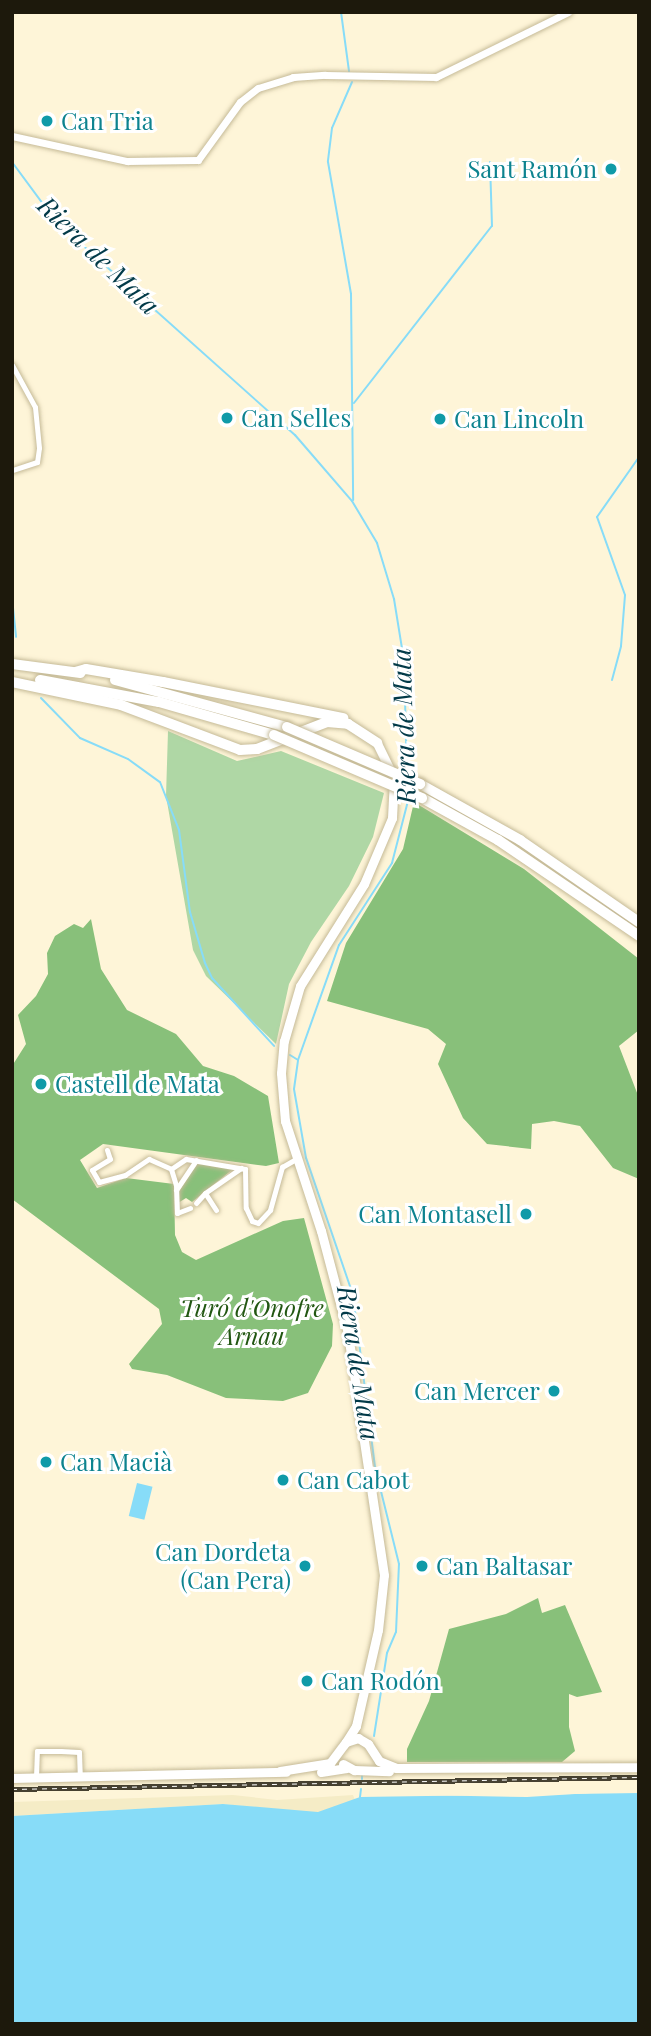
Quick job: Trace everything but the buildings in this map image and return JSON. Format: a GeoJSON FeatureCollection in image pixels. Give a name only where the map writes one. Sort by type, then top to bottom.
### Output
{"type":"FeatureCollection","features":[{"type":"Feature","properties":{"kind":"highway"},"geometry":{"type":"LineString","coordinates":[[12,664],[75,672],[169,692],[287,727],[420,784],[520,840],[639,922]]}},
{"type":"Feature","properties":{"kind":"highway"},"geometry":{"type":"LineString","coordinates":[[75,672],[86,669],[163,682],[335,716],[357,724],[377,743]]}},
{"type":"Feature","properties":{"kind":"highway"},"geometry":{"type":"LineString","coordinates":[[12,676],[159,702],[274,735],[422,798],[498,840],[639,936]]}},
{"type":"Feature","properties":{"kind":"highway"},"geometry":{"type":"LineString","coordinates":[[12,682],[121,705],[240,750],[257,749],[327,722],[348,724],[377,743]]}},
{"type":"Feature","properties":{"kind":"main road"},"geometry":{"type":"LineString","coordinates":[[12,1778],[280,1771],[324,1766],[343,1746],[359,1713],[378,1630],[384,1575],[349,1342],[321,1231],[296,1159],[283,1110],[284,1041],[307,970],[364,884],[387,834],[396,792],[391,769],[377,743]]}},
{"type":"Feature","properties":{"kind":"main road"},"geometry":{"type":"LineString","coordinates":[[359,1713],[368,1746],[369,1763],[363,1769]]}},
{"type":"Feature","properties":{"kind":"main road"},"geometry":{"type":"LineString","coordinates":[[343,1746],[368,1746]]}},
{"type":"Feature","properties":{"kind":"main road"},"geometry":{"type":"LineString","coordinates":[[343,1746],[346,1768]]}},
{"type":"Feature","properties":{"kind":"main road"},"geometry":{"type":"LineString","coordinates":[[368,1746],[379,1761],[391,1767],[639,1767]]}},
{"type":"Feature","properties":{"kind":"main road"},"geometry":{"type":"LineString","coordinates":[[280,1771],[307,1773],[346,1768],[402,1772],[446,1769]]}},
{"type":"Feature","properties":{"kind":"street"},"geometry":{"type":"LineString","coordinates":[[12,136],[127,161],[198,160],[240,102],[258,88],[293,77],[325,75],[436,77],[568,12]]}},
{"type":"Feature","properties":{"kind":"street"},"geometry":{"type":"LineString","coordinates":[[12,365],[35,407],[39,448],[37,462],[12,470]]}},
{"type":"Feature","properties":{"kind":"street"},"geometry":{"type":"LineString","coordinates":[[107,1150],[110,1159],[92,1170],[97,1181],[125,1175],[142,1162],[153,1159],[170,1169],[176,1190],[177,1213],[190,1208]]}},
{"type":"Feature","properties":{"kind":"street"},"geometry":{"type":"LineString","coordinates":[[170,1169],[181,1159],[241,1168],[248,1173],[246,1208],[251,1221],[258,1223],[270,1210],[282,1167],[296,1159]]}},
{"type":"Feature","properties":{"kind":"street"},"geometry":{"type":"LineString","coordinates":[[176,1190],[196,1160]]}},
{"type":"Feature","properties":{"kind":"street"},"geometry":{"type":"LineString","coordinates":[[196,1203],[205,1193],[241,1168]]}},
{"type":"Feature","properties":{"kind":"street"},"geometry":{"type":"LineString","coordinates":[[205,1193],[216,1210]]}},
{"type":"Feature","properties":{"kind":"street"},"geometry":{"type":"LineString","coordinates":[[36,1777],[37,1751],[79,1752],[80,1777]]}},
{"type":"Feature","properties":{"kind":"green space"},"geometry":{"type":"Polygon","coordinates":[[[168,731],[237,761],[281,751],[384,793],[373,837],[349,886],[311,942],[289,984],[276,1044],[206,976],[193,950],[166,796],[168,731]]]}},
{"type":"Feature","properties":{"kind":"green space"},"geometry":{"type":"Polygon","coordinates":[[[414,802],[524,869],[639,959],[639,1030],[619,1046],[639,1098],[639,1179],[613,1168],[580,1126],[554,1121],[532,1124],[531,1149],[487,1144],[463,1118],[438,1064],[446,1044],[428,1029],[327,1001],[346,943],[403,849],[414,802]]]}},
{"type":"Feature","properties":{"kind":"green space","name":"Turó d'Onofre Arnau"},"geometry":{"type":"Polygon","coordinates":[[[91,919],[101,969],[127,1010],[176,1034],[203,1066],[234,1076],[268,1096],[279,1163],[266,1166],[103,1144],[80,1160],[97,1188],[126,1178],[174,1184],[175,1235],[182,1252],[196,1260],[283,1221],[304,1218],[333,1324],[332,1346],[308,1393],[283,1401],[226,1398],[167,1375],[132,1369],[129,1364],[162,1324],[159,1309],[12,1199],[12,1066],[26,1044],[18,1015],[36,996],[48,974],[47,953],[55,936],[74,924],[83,928],[91,919]]]}},
{"type":"Feature","properties":{"kind":"green space"},"geometry":{"type":"Polygon","coordinates":[[[196,1163],[233,1169],[192,1202],[186,1198],[178,1203],[178,1193],[196,1163]]]}},
{"type":"Feature","properties":{"kind":"green space"},"geometry":{"type":"Polygon","coordinates":[[[538,1598],[542,1613],[565,1605],[602,1692],[577,1697],[569,1694],[569,1727],[575,1751],[562,1762],[407,1762],[407,1749],[429,1701],[449,1629],[506,1614],[538,1598]]]}},
{"type":"Feature","properties":{"kind":"sand"},"geometry":{"type":"Polygon","coordinates":[[[233,1795],[277,1800],[353,1795],[355,1800],[318,1813],[223,1804],[12,1816],[12,1802],[233,1795]]]}},
{"type":"Feature","properties":{"kind":"water"},"geometry":{"type":"Polygon","coordinates":[[[137,1483],[153,1487],[144,1520],[129,1516],[137,1483]]]}},
{"type":"Feature","properties":{"kind":"water"},"geometry":{"type":"Polygon","coordinates":[[[639,1793],[639,2024],[12,2024],[12,1816],[223,1804],[318,1812],[360,1797],[639,1793]]]}},
{"type":"Feature","properties":{"kind":"pier"},"geometry":{"type":"Polygon","coordinates":[[[639,1790],[527,1797],[365,1794],[527,1794],[639,1790]]]}},
{"type":"Feature","properties":{"kind":"waterway"},"geometry":{"type":"LineString","coordinates":[[341,12],[349,71]]}},
{"type":"Feature","properties":{"kind":"waterway"},"geometry":{"type":"LineString","coordinates":[[352,82],[332,128],[328,162],[351,294],[353,500]]}},
{"type":"Feature","properties":{"kind":"waterway","name":"Riera de Mata"},"geometry":{"type":"LineString","coordinates":[[12,162],[46,208],[79,242],[295,435],[352,501],[377,543],[394,599],[404,661],[407,774]]}},
{"type":"Feature","properties":{"kind":"waterway"},"geometry":{"type":"LineString","coordinates":[[354,403],[492,226],[490,162]]}},
{"type":"Feature","properties":{"kind":"waterway"},"geometry":{"type":"LineString","coordinates":[[612,680],[621,646],[625,595],[597,517],[639,457]]}},
{"type":"Feature","properties":{"kind":"waterway"},"geometry":{"type":"LineString","coordinates":[[12,598],[16,637]]}},
{"type":"Feature","properties":{"kind":"waterway"},"geometry":{"type":"LineString","coordinates":[[41,698],[80,738],[128,759],[160,782],[179,830],[190,912],[205,963],[212,978],[274,1046]]}},
{"type":"Feature","properties":{"kind":"waterway","name":"Riera de Mata"},"geometry":{"type":"LineString","coordinates":[[374,1736],[387,1653],[396,1632],[399,1564],[375,1467],[353,1295],[306,1158],[294,1089],[298,1060],[339,945],[392,863],[409,797]]}},
{"type":"Feature","properties":{"kind":"waterway"},"geometry":{"type":"LineString","coordinates":[[290,1055],[298,1060]]}},
{"type":"Feature","properties":{"kind":"waterway","name":"Riera de Mata"},"geometry":{"type":"LineString","coordinates":[[360,1797],[361,1789]]}},
{"type":"Feature","properties":{"kind":"railway"},"geometry":{"type":"LineString","coordinates":[[12,1789],[639,1777]]}},
{"type":"Feature","properties":{"kind":"place","name":"Can Tria"},"geometry":{"type":"Point","coordinates":[47,121]}},
{"type":"Feature","properties":{"kind":"place","name":"Sant Ramón"},"geometry":{"type":"Point","coordinates":[611,169]}},
{"type":"Feature","properties":{"kind":"place","name":"Can Selles"},"geometry":{"type":"Point","coordinates":[227,418]}},
{"type":"Feature","properties":{"kind":"place","name":"Can Lincoln"},"geometry":{"type":"Point","coordinates":[440,419]}},
{"type":"Feature","properties":{"kind":"place","name":"Castell de Mata"},"geometry":{"type":"Point","coordinates":[41,1084]}},
{"type":"Feature","properties":{"kind":"place","name":"Can Montasell"},"geometry":{"type":"Point","coordinates":[526,1214]}},
{"type":"Feature","properties":{"kind":"place","name":"Can Mercer"},"geometry":{"type":"Point","coordinates":[554,1391]}},
{"type":"Feature","properties":{"kind":"place","name":"Can Macià"},"geometry":{"type":"Point","coordinates":[46,1462]}},
{"type":"Feature","properties":{"kind":"place","name":"Can Cabot"},"geometry":{"type":"Point","coordinates":[283,1480]}},
{"type":"Feature","properties":{"kind":"place","name":"Can Dordeta (Can Pera)"},"geometry":{"type":"Point","coordinates":[305,1566]}},
{"type":"Feature","properties":{"kind":"place","name":"Can Baltasar"},"geometry":{"type":"Point","coordinates":[422,1566]}},
{"type":"Feature","properties":{"kind":"place","name":"Can Rodón"},"geometry":{"type":"Point","coordinates":[307,1681]}}]}
